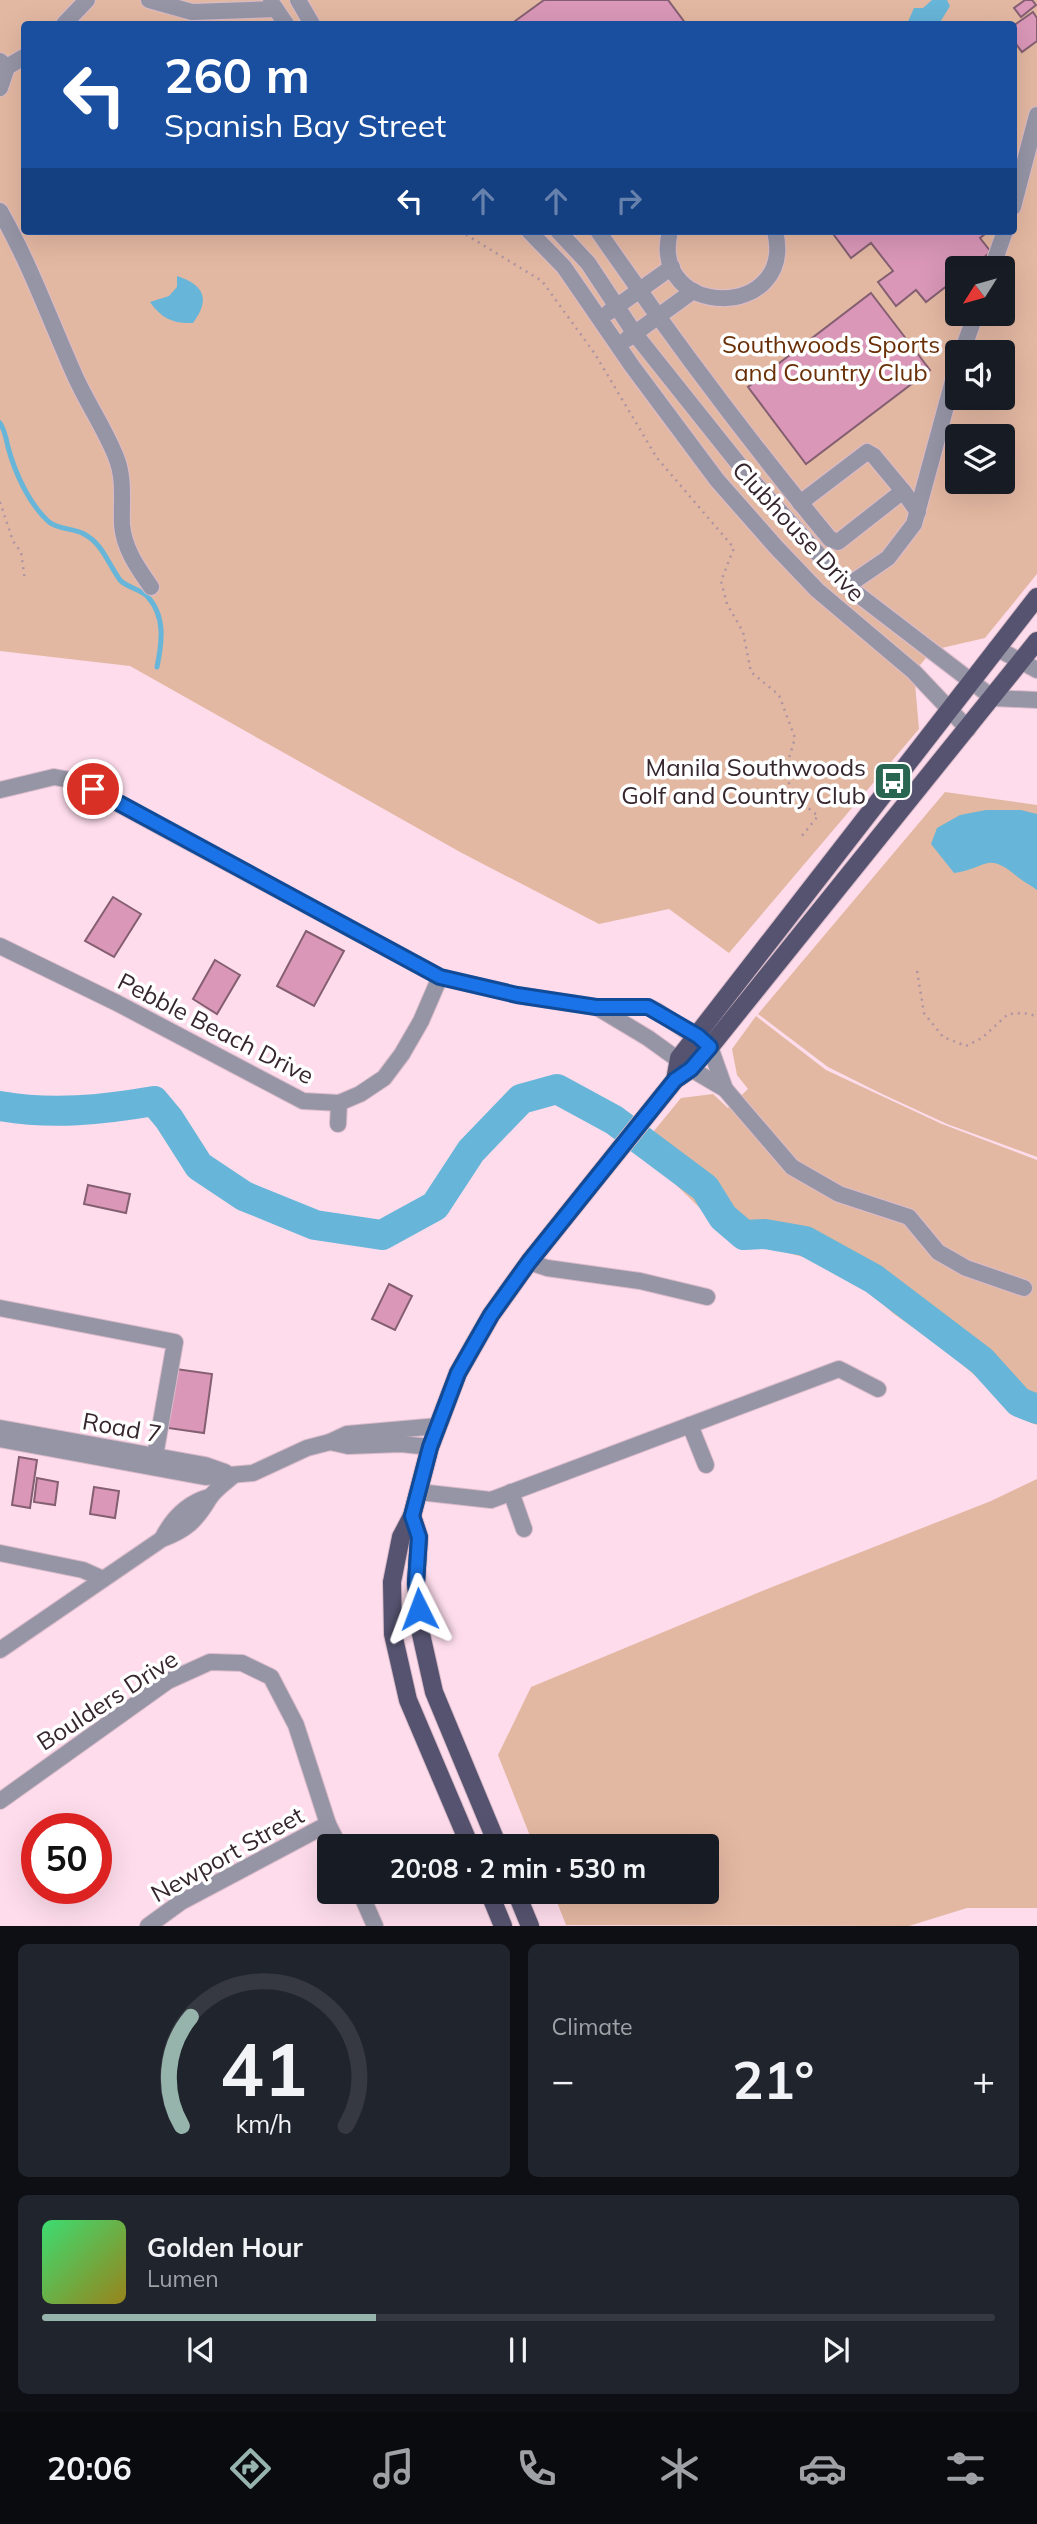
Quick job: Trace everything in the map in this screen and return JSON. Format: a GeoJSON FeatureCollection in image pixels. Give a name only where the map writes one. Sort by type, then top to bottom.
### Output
{"type":"FeatureCollection","features":[{"type":"Feature","properties":{"kind":"main road"},"geometry":{"type":"LineString","coordinates":[[704,1042],[948,710],[1037,597]]}},
{"type":"Feature","properties":{"kind":"main road"},"geometry":{"type":"LineString","coordinates":[[465,1834],[408,1700],[393,1634],[392,1582],[401,1537],[412,1516],[430,1447],[458,1373],[491,1315],[529,1262],[657,1105],[685,1064],[872,847],[1037,641]]}},
{"type":"Feature","properties":{"kind":"main road"},"geometry":{"type":"LineString","coordinates":[[412,1516],[419,1537],[416,1583],[421,1634],[434,1692],[493,1834]]}},
{"type":"Feature","properties":{"kind":"main road"},"geometry":{"type":"LineString","coordinates":[[400,1664],[426,1660]]}},
{"type":"Feature","properties":{"kind":"main road"},"geometry":{"type":"LineString","coordinates":[[494,1904],[503,1926]]}},
{"type":"Feature","properties":{"kind":"main road"},"geometry":{"type":"LineString","coordinates":[[521,1904],[530,1926]]}},
{"type":"Feature","properties":{"kind":"street"},"geometry":{"type":"LineString","coordinates":[[67,21],[87,0]]}},
{"type":"Feature","properties":{"kind":"street"},"geometry":{"type":"LineString","coordinates":[[149,0],[192,12],[273,5],[284,21]]}},
{"type":"Feature","properties":{"kind":"street"},"geometry":{"type":"LineString","coordinates":[[302,2],[311,21]]}},
{"type":"Feature","properties":{"kind":"street"},"geometry":{"type":"LineString","coordinates":[[0,88],[4,64],[21,58]]}},
{"type":"Feature","properties":{"kind":"street"},"geometry":{"type":"LineString","coordinates":[[1017,192],[1037,116]]}},
{"type":"Feature","properties":{"kind":"street"},"geometry":{"type":"LineString","coordinates":[[0,211],[36,279],[81,389],[116,457],[122,478],[122,527],[125,543],[151,587]]}},
{"type":"Feature","properties":{"kind":"street","name":"Clubhouse Drive"},"geometry":{"type":"LineString","coordinates":[[533,235],[564,267],[717,480],[776,547],[817,590],[914,673],[968,729]]}},
{"type":"Feature","properties":{"kind":"street","name":"Clubhouse Drive"},"geometry":{"type":"LineString","coordinates":[[562,235],[587,263],[635,334],[749,477],[816,555],[847,586],[993,698]]}},
{"type":"Feature","properties":{"kind":"street"},"geometry":{"type":"LineString","coordinates":[[601,235],[657,317],[830,539],[838,542],[903,491]]}},
{"type":"Feature","properties":{"kind":"street"},"geometry":{"type":"LineString","coordinates":[[670,235],[668,247],[673,267],[681,281],[693,291],[722,300],[733,299],[752,291],[767,277],[777,248],[775,235]]}},
{"type":"Feature","properties":{"kind":"street"},"geometry":{"type":"LineString","coordinates":[[996,256],[1004,235]]}},
{"type":"Feature","properties":{"kind":"street"},"geometry":{"type":"LineString","coordinates":[[601,318],[673,267]]}},
{"type":"Feature","properties":{"kind":"street"},"geometry":{"type":"LineString","coordinates":[[619,345],[693,291]]}},
{"type":"Feature","properties":{"kind":"street"},"geometry":{"type":"LineString","coordinates":[[847,586],[888,558],[914,524],[945,410]]}},
{"type":"Feature","properties":{"kind":"street"},"geometry":{"type":"LineString","coordinates":[[800,503],[867,452],[874,456],[918,512]]}},
{"type":"Feature","properties":{"kind":"street"},"geometry":{"type":"LineString","coordinates":[[996,648],[1037,670]]}},
{"type":"Feature","properties":{"kind":"street"},"geometry":{"type":"LineString","coordinates":[[993,698],[1037,700]]}},
{"type":"Feature","properties":{"kind":"street"},"geometry":{"type":"LineString","coordinates":[[0,790],[54,777],[76,781],[440,977],[517,995],[596,1007],[648,1007],[704,1042],[727,1092]]}},
{"type":"Feature","properties":{"kind":"street","name":"Pebble Beach Drive"},"geometry":{"type":"LineString","coordinates":[[0,946],[117,1003],[303,1101],[339,1103],[360,1094],[384,1078],[421,1021],[440,977]]}},
{"type":"Feature","properties":{"kind":"street"},"geometry":{"type":"LineString","coordinates":[[596,1007],[727,1092],[792,1167],[839,1194],[909,1217],[939,1252],[966,1268],[1024,1289]]}},
{"type":"Feature","properties":{"kind":"street"},"geometry":{"type":"LineString","coordinates":[[338,1124],[339,1103]]}},
{"type":"Feature","properties":{"kind":"street"},"geometry":{"type":"LineString","coordinates":[[529,1262],[547,1268],[640,1281],[707,1297]]}},
{"type":"Feature","properties":{"kind":"street"},"geometry":{"type":"LineString","coordinates":[[0,1308],[175,1342],[155,1456]]}},
{"type":"Feature","properties":{"kind":"street"},"geometry":{"type":"LineString","coordinates":[[419,1492],[491,1500],[839,1369],[878,1389]]}},
{"type":"Feature","properties":{"kind":"street"},"geometry":{"type":"LineString","coordinates":[[690,1425],[706,1465]]}},
{"type":"Feature","properties":{"kind":"street","name":"Road 7"},"geometry":{"type":"LineString","coordinates":[[0,1439],[205,1477],[262,1470],[307,1448],[347,1434],[438,1426]]}},
{"type":"Feature","properties":{"kind":"street","name":"Road 7"},"geometry":{"type":"LineString","coordinates":[[0,1428],[205,1465],[234,1475]]}},
{"type":"Feature","properties":{"kind":"street","name":"Road 7"},"geometry":{"type":"LineString","coordinates":[[330,1442],[348,1446],[401,1444],[430,1447]]}},
{"type":"Feature","properties":{"kind":"street"},"geometry":{"type":"LineString","coordinates":[[0,1650],[162,1539],[182,1532],[205,1508],[209,1497],[234,1475]]}},
{"type":"Feature","properties":{"kind":"street"},"geometry":{"type":"LineString","coordinates":[[511,1492],[524,1529]]}},
{"type":"Feature","properties":{"kind":"street"},"geometry":{"type":"LineString","coordinates":[[0,1553],[83,1570],[103,1579]]}},
{"type":"Feature","properties":{"kind":"street","name":"Boulders Drive"},"geometry":{"type":"LineString","coordinates":[[0,1801],[168,1681],[210,1662],[242,1663],[271,1677],[296,1725],[333,1834]]}},
{"type":"Feature","properties":{"kind":"street","name":"Newport Street"},"geometry":{"type":"LineString","coordinates":[[148,1926],[181,1902],[328,1824]]}},
{"type":"Feature","properties":{"kind":"street"},"geometry":{"type":"LineString","coordinates":[[365,1904],[375,1926]]}},
{"type":"Feature","properties":{"kind":"path"},"geometry":{"type":"LineString","coordinates":[[467,235],[542,281],[595,354],[657,458],[734,548],[721,581],[727,604],[743,632],[751,672],[779,695],[795,738],[786,768],[791,793],[818,816],[801,836]]}},
{"type":"Feature","properties":{"kind":"path"},"geometry":{"type":"LineString","coordinates":[[0,502],[13,541],[21,552],[25,581]]}},
{"type":"Feature","properties":{"kind":"path"},"geometry":{"type":"LineString","coordinates":[[917,971],[924,1013],[943,1037],[966,1046],[982,1038],[1008,1014],[1037,1016]]}},
{"type":"Feature","properties":{"kind":"green space","name":"Manila Southwoods Golf and Country Club"},"geometry":{"type":"Polygon","coordinates":[[[0,0],[1037,0],[1037,574],[985,638],[933,650],[914,672],[919,729],[729,953],[669,909],[599,924],[460,852],[130,666],[0,651],[0,0]]]}},
{"type":"Feature","properties":{"kind":"green space","name":"Manila Southwoods Golf and Country Club"},"geometry":{"type":"Polygon","coordinates":[[[945,792],[1037,805],[1037,1157],[947,1124],[828,1067],[758,1014],[945,792]]]}},
{"type":"Feature","properties":{"kind":"green space"},"geometry":{"type":"Polygon","coordinates":[[[756,1016],[826,1070],[942,1124],[1037,1160],[1037,1425],[1019,1418],[949,1353],[894,1314],[854,1279],[807,1258],[769,1248],[739,1246],[639,1149],[681,1098],[713,1094],[728,1108],[748,1089],[737,1075],[732,1049],[756,1016]]]}},
{"type":"Feature","properties":{"kind":"green space"},"geometry":{"type":"Polygon","coordinates":[[[1037,1479],[1037,1908],[967,1908],[909,1926],[566,1925],[558,1904],[719,1904],[719,1834],[529,1834],[498,1755],[531,1687],[767,1589],[991,1501],[1037,1479]]]}},
{"type":"Feature","properties":{"kind":"water"},"geometry":{"type":"Polygon","coordinates":[[[932,0],[947,0],[950,6],[941,21],[908,21],[914,8],[923,8],[932,0]]]}},
{"type":"Feature","properties":{"kind":"water"},"geometry":{"type":"Polygon","coordinates":[[[177,276],[199,288],[202,294],[202,307],[193,323],[168,319],[150,302],[169,296],[177,287],[177,276]]]}},
{"type":"Feature","properties":{"kind":"water"},"geometry":{"type":"Polygon","coordinates":[[[986,810],[1021,810],[1037,814],[1037,890],[993,863],[954,873],[931,844],[937,828],[960,815],[986,810]]]}},
{"type":"Feature","properties":{"kind":"building"},"geometry":{"type":"Polygon","coordinates":[[[544,0],[668,0],[684,21],[515,21],[544,0]]]}},
{"type":"Feature","properties":{"kind":"building"},"geometry":{"type":"Polygon","coordinates":[[[1025,0],[1032,0],[1036,5],[1021,17],[1014,8],[1025,0]]]}},
{"type":"Feature","properties":{"kind":"building"},"geometry":{"type":"Polygon","coordinates":[[[1033,12],[1037,18],[1037,41],[1022,52],[1017,45],[1017,23],[1033,12]]]}},
{"type":"Feature","properties":{"kind":"building"},"geometry":{"type":"Polygon","coordinates":[[[834,235],[984,235],[980,238],[991,252],[986,256],[945,256],[945,287],[926,302],[916,290],[896,306],[878,282],[893,271],[871,243],[851,258],[834,235]]]}},
{"type":"Feature","properties":{"kind":"building"},"geometry":{"type":"Polygon","coordinates":[[[871,293],[930,370],[806,464],[748,387],[871,293]]]}},
{"type":"Feature","properties":{"kind":"building"},"geometry":{"type":"Polygon","coordinates":[[[113,897],[141,914],[114,957],[85,941],[113,897]]]}},
{"type":"Feature","properties":{"kind":"building"},"geometry":{"type":"Polygon","coordinates":[[[306,931],[344,951],[314,1006],[277,986],[306,931]]]}},
{"type":"Feature","properties":{"kind":"building"},"geometry":{"type":"Polygon","coordinates":[[[215,960],[240,975],[217,1014],[193,999],[215,960]]]}},
{"type":"Feature","properties":{"kind":"building"},"geometry":{"type":"Polygon","coordinates":[[[88,1185],[130,1194],[126,1213],[84,1204],[88,1185]]]}},
{"type":"Feature","properties":{"kind":"building"},"geometry":{"type":"Polygon","coordinates":[[[389,1284],[412,1296],[395,1330],[372,1319],[389,1284]]]}},
{"type":"Feature","properties":{"kind":"building"},"geometry":{"type":"Polygon","coordinates":[[[176,1369],[212,1374],[204,1433],[168,1428],[176,1369]]]}},
{"type":"Feature","properties":{"kind":"building"},"geometry":{"type":"Polygon","coordinates":[[[19,1457],[37,1460],[30,1508],[12,1505],[19,1457]]]}},
{"type":"Feature","properties":{"kind":"building"},"geometry":{"type":"Polygon","coordinates":[[[37,1478],[58,1482],[55,1505],[34,1502],[37,1478]]]}},
{"type":"Feature","properties":{"kind":"building"},"geometry":{"type":"Polygon","coordinates":[[[94,1487],[119,1491],[115,1518],[90,1514],[94,1487]]]}},
{"type":"Feature","properties":{"kind":"waterway"},"geometry":{"type":"LineString","coordinates":[[0,423],[19,477],[42,515],[53,525],[80,532],[91,538],[120,580],[147,596],[153,604],[161,630],[157,667]]}},
{"type":"Feature","properties":{"kind":"waterway"},"geometry":{"type":"LineString","coordinates":[[0,1106],[77,1110],[154,1101],[199,1166],[244,1196],[315,1225],[382,1235],[435,1206],[471,1151],[521,1099],[557,1089],[614,1120],[705,1188],[723,1217],[744,1235],[765,1234],[805,1241],[874,1279],[982,1361],[1019,1402],[1037,1409]]}},
{"type":"Feature","properties":{"kind":"place","name":"Manila Southwoods Golf and Country Club"},"geometry":{"type":"Point","coordinates":[893,781]}},
{"type":"Feature","properties":{"kind":"route"},"geometry":{"type":"LineString","coordinates":[[93,789],[440,977],[517,995],[596,1007],[648,1007],[698,1036],[710,1047],[691,1069],[675,1080],[529,1262],[491,1315],[458,1373],[430,1447],[412,1516],[419,1537],[416,1583],[419,1609]]}},
{"type":"Feature","properties":{"kind":"park label","name":"Southwoods Sports and Country Club"},"geometry":{"type":"Point","coordinates":[831,358]}}]}
